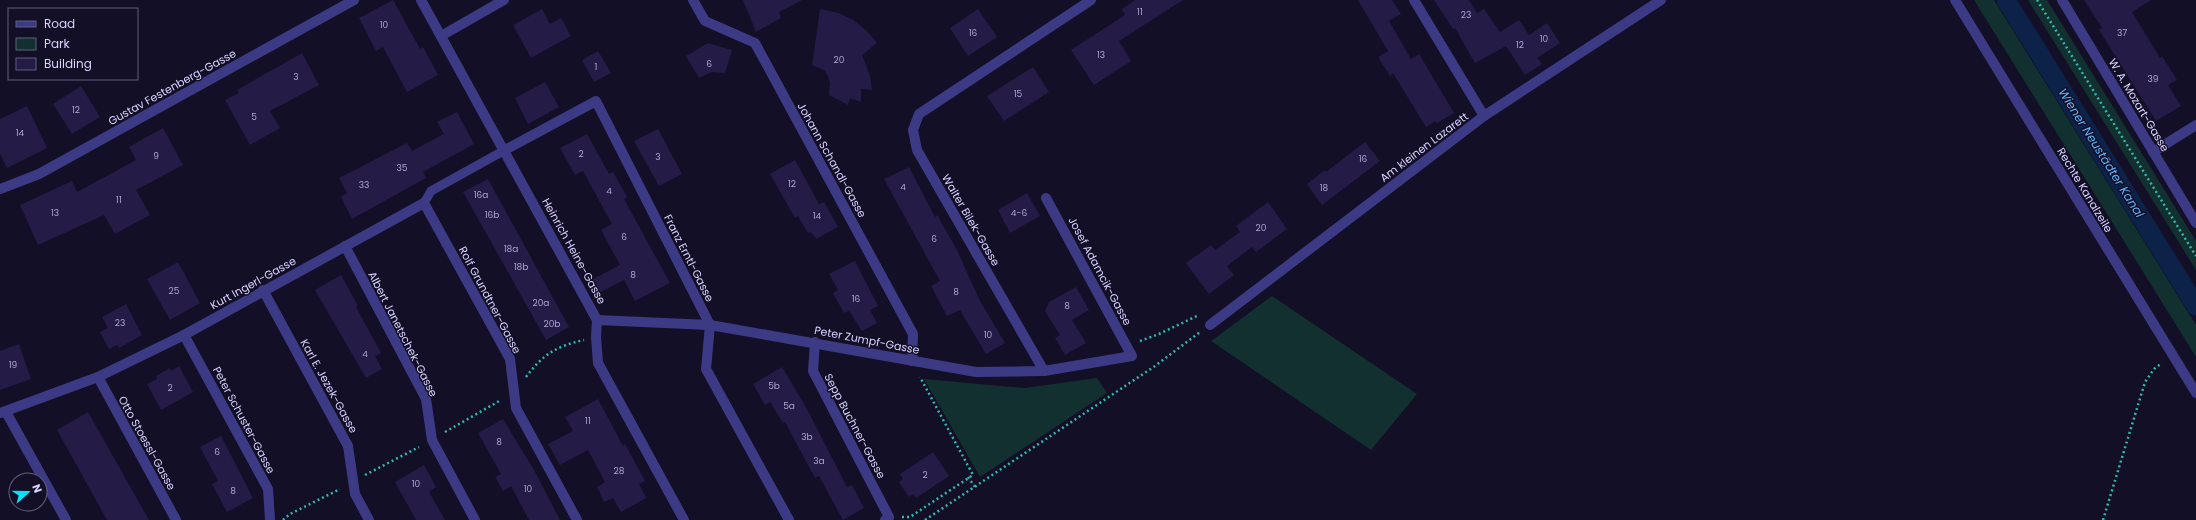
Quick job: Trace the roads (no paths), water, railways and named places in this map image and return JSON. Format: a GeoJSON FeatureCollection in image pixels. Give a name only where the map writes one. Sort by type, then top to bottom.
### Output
{"type":"FeatureCollection","features":[{"type":"Feature","properties":{"kind":"street","name":"Gustav Festenberg-Gasse"},"geometry":{"type":"LineString","coordinates":[[0,189],[39,174],[354,0]]}},
{"type":"Feature","properties":{"kind":"street","name":"Heinrich Heine-Gasse"},"geometry":{"type":"LineString","coordinates":[[421,0],[506,150],[598,320],[596,337],[598,363],[684,520]]}},
{"type":"Feature","properties":{"kind":"street"},"geometry":{"type":"LineString","coordinates":[[441,36],[504,0]]}},
{"type":"Feature","properties":{"kind":"street","name":"Johann Schandl-Gasse"},"geometry":{"type":"LineString","coordinates":[[694,0],[704,21],[755,43],[913,334],[912,361]]}},
{"type":"Feature","properties":{"kind":"street","name":"Walter Bilek-Gasse"},"geometry":{"type":"LineString","coordinates":[[1044,371],[917,150],[914,130],[919,114],[952,90],[1091,0]]}},
{"type":"Feature","properties":{"kind":"street"},"geometry":{"type":"LineString","coordinates":[[1414,0],[1484,116]]}},
{"type":"Feature","properties":{"kind":"street","name":"Am kleinen Lazarett"},"geometry":{"type":"LineString","coordinates":[[1213,323],[1484,116],[1661,0]]}},
{"type":"Feature","properties":{"kind":"street","name":"Rechte Kanalzeile"},"geometry":{"type":"LineString","coordinates":[[1955,0],[2196,393]]}},
{"type":"Feature","properties":{"kind":"street","name":"W. A. Mozart-Gasse"},"geometry":{"type":"LineString","coordinates":[[2062,0],[2196,222]]}},
{"type":"Feature","properties":{"kind":"street","name":"Franz Erntl-Gasse"},"geometry":{"type":"LineString","coordinates":[[506,150],[596,101],[710,325]]}},
{"type":"Feature","properties":{"kind":"street"},"geometry":{"type":"LineString","coordinates":[[2153,152],[2196,125]]}},
{"type":"Feature","properties":{"kind":"street","name":"Josef Adamcik-Gasse"},"geometry":{"type":"LineString","coordinates":[[1046,198],[1132,356]]}},
{"type":"Feature","properties":{"kind":"street","name":"Kurt Ingerl-Gasse"},"geometry":{"type":"LineString","coordinates":[[3,412],[98,377],[184,335],[424,202]]}},
{"type":"Feature","properties":{"kind":"street","name":"Rolf Grundtner-Gasse"},"geometry":{"type":"LineString","coordinates":[[424,202],[510,359],[516,408],[577,520]]}},
{"type":"Feature","properties":{"kind":"street","name":"Albert Janetschek-Gasse"},"geometry":{"type":"LineString","coordinates":[[345,246],[426,399],[432,440],[475,520]]}},
{"type":"Feature","properties":{"kind":"street","name":"Karl E. Jezek-Gasse"},"geometry":{"type":"LineString","coordinates":[[263,290],[348,446],[355,494],[369,520]]}},
{"type":"Feature","properties":{"kind":"street","name":"Peter Zumpf-Gasse"},"geometry":{"type":"LineString","coordinates":[[598,320],[710,325],[815,342],[976,372],[1044,371],[1132,356]]}},
{"type":"Feature","properties":{"kind":"street"},"geometry":{"type":"LineString","coordinates":[[710,325],[706,369],[789,520]]}},
{"type":"Feature","properties":{"kind":"street","name":"Peter Schuster-Gasse"},"geometry":{"type":"LineString","coordinates":[[184,335],[268,489],[270,520]]}},
{"type":"Feature","properties":{"kind":"street","name":"Sepp Buchner-Gasse"},"geometry":{"type":"LineString","coordinates":[[815,342],[813,371],[887,519]]}},
{"type":"Feature","properties":{"kind":"street","name":"Otto Stoessl-Gasse"},"geometry":{"type":"LineString","coordinates":[[98,377],[176,520]]}},
{"type":"Feature","properties":{"kind":"street"},"geometry":{"type":"LineString","coordinates":[[3,412],[66,520]]}},
{"type":"Feature","properties":{"kind":"lane","name":"Kurt Ingerl-Gasse"},"geometry":{"type":"LineString","coordinates":[[424,202],[431,191],[506,150]]}},
{"type":"Feature","properties":{"kind":"waterway","name":"Wiener Neustädter Kanal"},"geometry":{"type":"LineString","coordinates":[[2006,0],[2196,306]]}}]}
